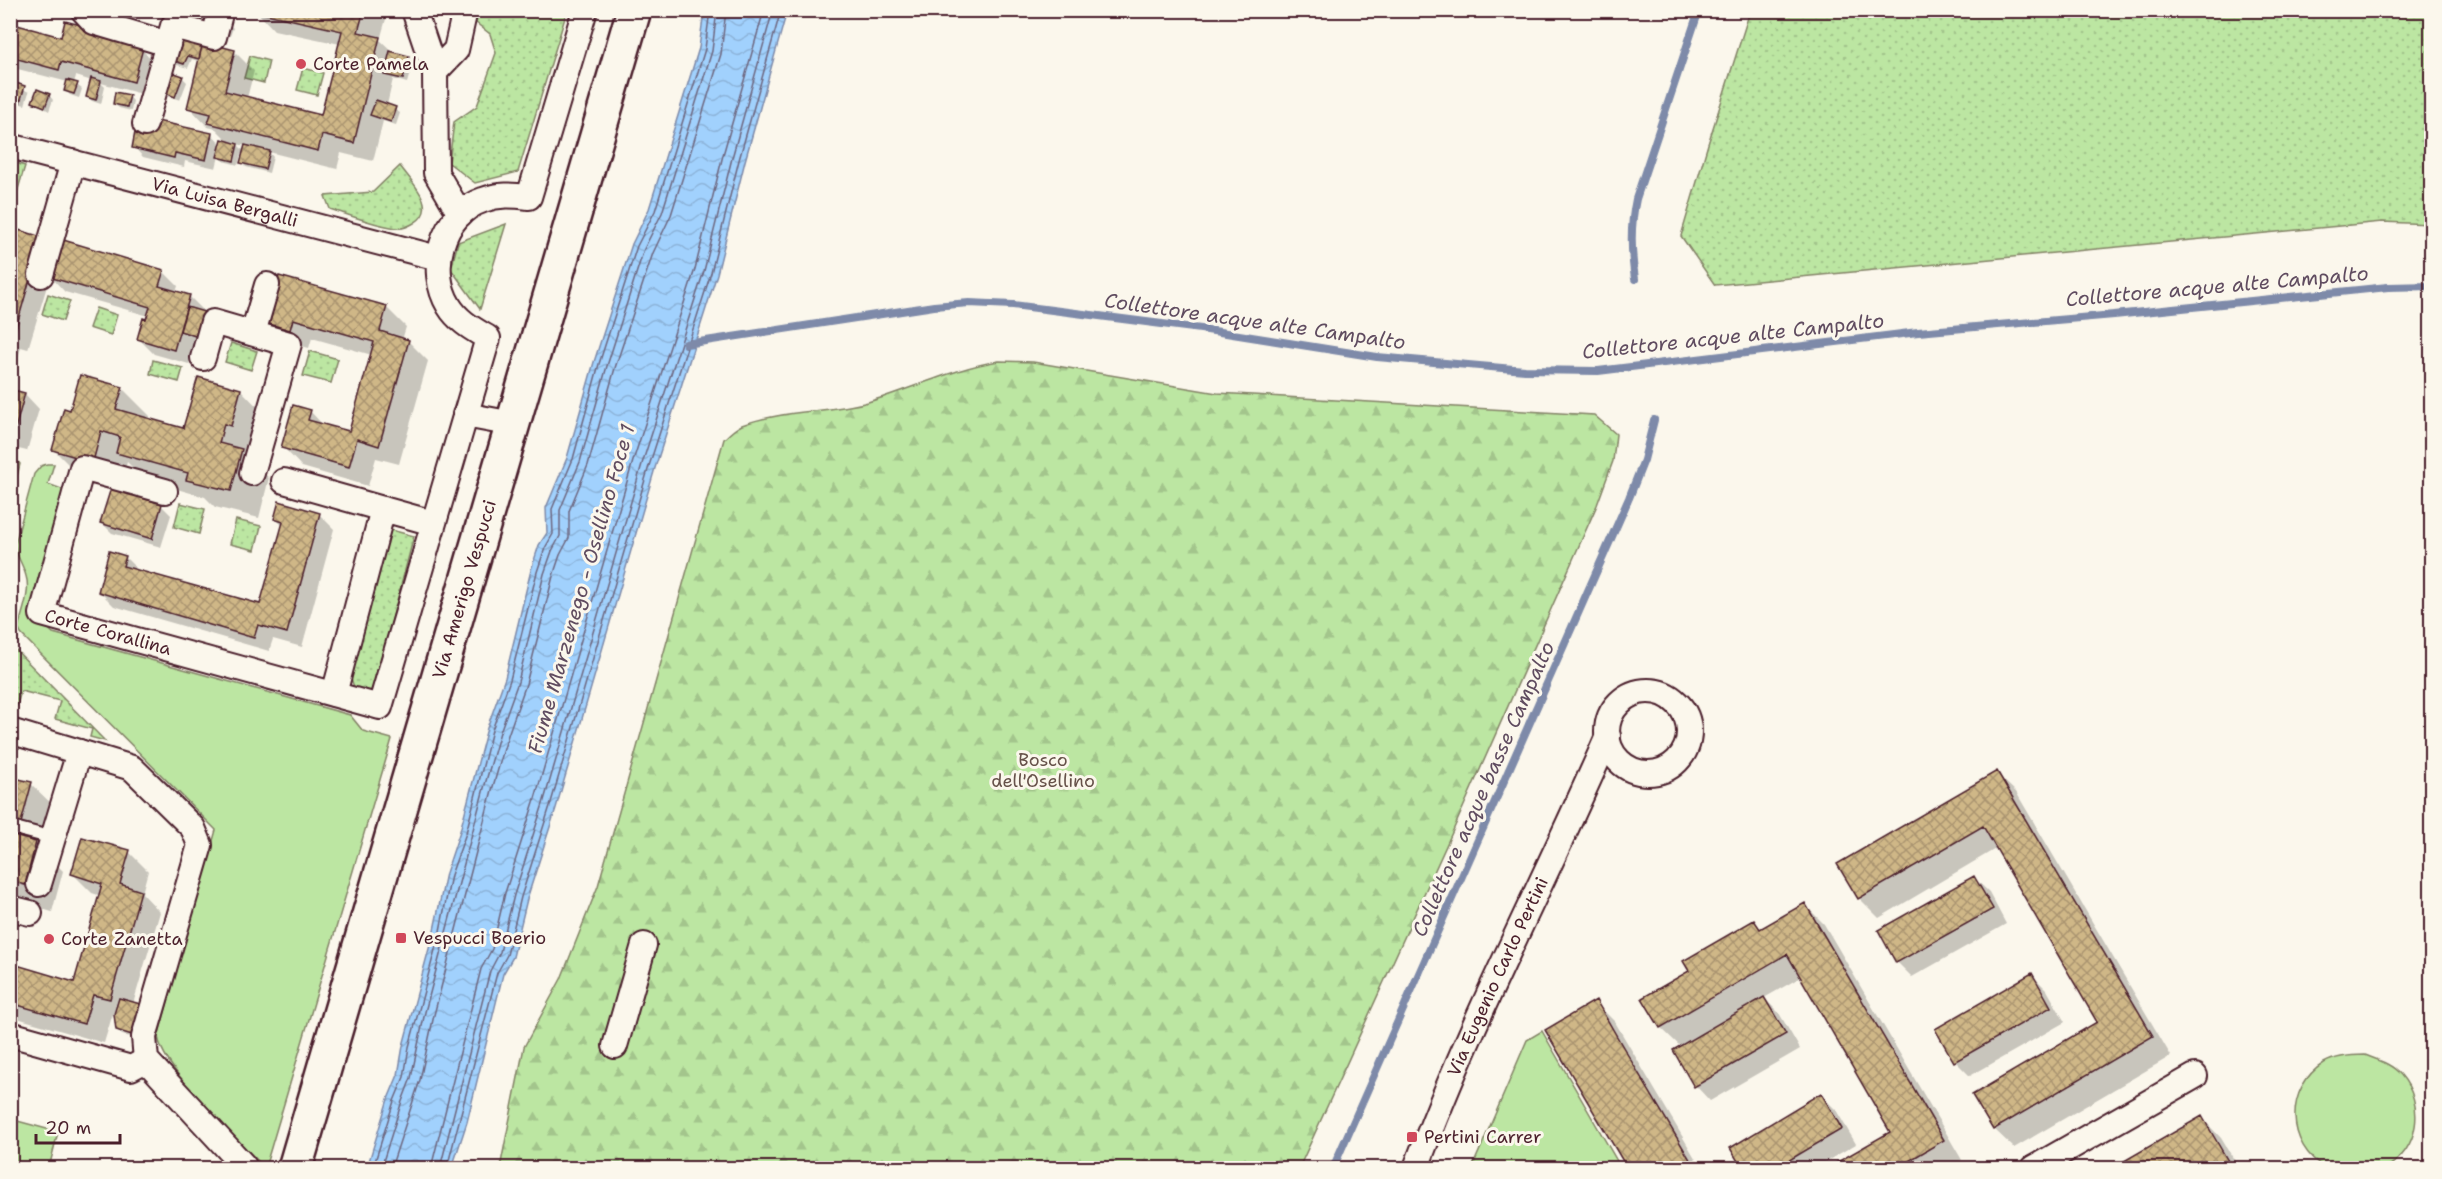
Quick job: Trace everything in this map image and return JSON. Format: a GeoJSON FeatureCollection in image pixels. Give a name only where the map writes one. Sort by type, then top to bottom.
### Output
{"type":"FeatureCollection","features":[{"type":"Feature","properties":{"kind":"main road","name":"Via Amerigo Vespucci"},"geometry":{"type":"LineString","coordinates":[[295,1168],[634,10]]}},
{"type":"Feature","properties":{"kind":"street"},"geometry":{"type":"LineString","coordinates":[[83,10],[94,22],[170,35],[214,37],[221,10]]}},
{"type":"Feature","properties":{"kind":"street"},"geometry":{"type":"LineString","coordinates":[[414,10],[435,72],[436,173],[460,214]]}},
{"type":"Feature","properties":{"kind":"street"},"geometry":{"type":"LineString","coordinates":[[435,72],[456,50],[465,10]]}},
{"type":"Feature","properties":{"kind":"street"},"geometry":{"type":"LineString","coordinates":[[284,482],[434,523],[488,338],[466,325],[449,306],[439,283],[438,258],[445,235],[460,214],[480,201],[504,194],[529,196],[585,10]]}},
{"type":"Feature","properties":{"kind":"street"},"geometry":{"type":"LineString","coordinates":[[145,124],[170,35]]}},
{"type":"Feature","properties":{"kind":"street","name":"Via Luisa Bergalli"},"geometry":{"type":"LineString","coordinates":[[10,146],[438,258]]}},
{"type":"Feature","properties":{"kind":"street"},"geometry":{"type":"LineString","coordinates":[[41,275],[73,162]]}},
{"type":"Feature","properties":{"kind":"street"},"geometry":{"type":"LineString","coordinates":[[253,333],[267,285]]}},
{"type":"Feature","properties":{"kind":"street"},"geometry":{"type":"LineString","coordinates":[[203,358],[213,322],[294,345],[252,473]]}},
{"type":"Feature","properties":{"kind":"street"},"geometry":{"type":"LineString","coordinates":[[465,416],[513,424]]}},
{"type":"Feature","properties":{"kind":"street","name":"Corte Corallina"},"geometry":{"type":"LineString","coordinates":[[165,491],[82,468],[42,614],[380,708],[434,523]]}},
{"type":"Feature","properties":{"kind":"street"},"geometry":{"type":"LineString","coordinates":[[334,694],[383,509]]}},
{"type":"Feature","properties":{"kind":"street"},"geometry":{"type":"LineString","coordinates":[[1586,787],[1638,772],[1662,771],[1677,761],[1687,746],[1688,722],[1675,701],[1665,694],[1653,691],[1629,696],[1612,713],[1608,724],[1608,736],[1617,759],[1638,772]]}},
{"type":"Feature","properties":{"kind":"street"},"geometry":{"type":"LineString","coordinates":[[10,730],[132,768],[193,828],[200,846],[144,1037],[146,1060],[243,1168]]}},
{"type":"Feature","properties":{"kind":"street","name":"Via Eugenio Carlo Pertini"},"geometry":{"type":"LineString","coordinates":[[1416,1168],[1472,1033],[1608,736]]}},
{"type":"Feature","properties":{"kind":"street"},"geometry":{"type":"LineString","coordinates":[[39,884],[79,752]]}},
{"type":"Feature","properties":{"kind":"street"},"geometry":{"type":"LineString","coordinates":[[615,1046],[644,945]]}},
{"type":"Feature","properties":{"kind":"street"},"geometry":{"type":"LineString","coordinates":[[10,1034],[131,1068],[146,1060]]}},
{"type":"Feature","properties":{"kind":"street"},"geometry":{"type":"LineString","coordinates":[[2034,1168],[2195,1076]]}},
{"type":"Feature","properties":{"kind":"lane"},"geometry":{"type":"LineString","coordinates":[[11,827],[53,838]]}},
{"type":"Feature","properties":{"kind":"green space"},"geometry":{"type":"Polygon","coordinates":[[[478,11],[567,11],[518,172],[475,183],[449,163],[454,122],[477,106],[496,53],[490,34],[475,22],[478,11]]]}},
{"type":"Feature","properties":{"kind":"green space"},"geometry":{"type":"Polygon","coordinates":[[[1750,11],[2431,11],[2431,224],[2382,222],[1715,285],[1681,236],[1750,11]]]}},
{"type":"Feature","properties":{"kind":"green space"},"geometry":{"type":"Polygon","coordinates":[[[250,56],[269,61],[264,83],[244,78],[250,56]]]}},
{"type":"Feature","properties":{"kind":"green space"},"geometry":{"type":"Polygon","coordinates":[[[303,68],[323,73],[317,95],[297,90],[303,68]]]}},
{"type":"Feature","properties":{"kind":"green space"},"geometry":{"type":"Polygon","coordinates":[[[11,161],[25,166],[15,199],[11,198],[11,161]]]}},
{"type":"Feature","properties":{"kind":"green space"},"geometry":{"type":"Polygon","coordinates":[[[400,166],[424,202],[421,217],[414,223],[401,228],[388,227],[330,209],[325,196],[373,192],[400,166]]]}},
{"type":"Feature","properties":{"kind":"green space"},"geometry":{"type":"Polygon","coordinates":[[[506,224],[480,309],[451,269],[458,242],[506,224]]]}},
{"type":"Feature","properties":{"kind":"green space"},"geometry":{"type":"Polygon","coordinates":[[[48,294],[70,301],[63,321],[42,314],[48,294]]]}},
{"type":"Feature","properties":{"kind":"green space"},"geometry":{"type":"Polygon","coordinates":[[[96,308],[117,315],[111,335],[89,328],[96,308]]]}},
{"type":"Feature","properties":{"kind":"green space"},"geometry":{"type":"Polygon","coordinates":[[[231,343],[257,351],[251,370],[225,362],[231,343]]]}},
{"type":"Feature","properties":{"kind":"green space"},"geometry":{"type":"Polygon","coordinates":[[[310,351],[338,359],[331,383],[303,376],[310,351]]]}},
{"type":"Feature","properties":{"kind":"green space"},"geometry":{"type":"Polygon","coordinates":[[[153,360],[183,368],[179,382],[150,374],[153,360]]]}},
{"type":"Feature","properties":{"kind":"green space","name":"Bosco dell'Osellino"},"geometry":{"type":"Polygon","coordinates":[[[999,361],[1033,362],[1217,393],[1594,415],[1616,434],[1613,461],[1597,505],[1455,826],[1299,1168],[500,1168],[524,1047],[561,979],[598,886],[724,439],[739,426],[757,420],[852,406],[949,374],[999,361]]]}},
{"type":"Feature","properties":{"kind":"green space"},"geometry":{"type":"Polygon","coordinates":[[[11,454],[20,464],[11,501],[11,454]]]}},
{"type":"Feature","properties":{"kind":"green space"},"geometry":{"type":"Polygon","coordinates":[[[54,464],[48,484],[67,491],[43,624],[53,633],[350,715],[363,731],[392,739],[265,1168],[187,1086],[163,1052],[158,1037],[216,830],[21,634],[18,628],[25,602],[27,582],[15,544],[34,474],[41,466],[54,464]]]}},
{"type":"Feature","properties":{"kind":"green space"},"geometry":{"type":"Polygon","coordinates":[[[180,503],[205,509],[199,534],[174,527],[180,503]]]}},
{"type":"Feature","properties":{"kind":"green space"},"geometry":{"type":"Polygon","coordinates":[[[236,520],[261,526],[255,550],[230,544],[236,520]]]}},
{"type":"Feature","properties":{"kind":"green space"},"geometry":{"type":"Polygon","coordinates":[[[387,529],[414,536],[373,692],[354,687],[349,673],[387,529]]]}},
{"type":"Feature","properties":{"kind":"green space"},"geometry":{"type":"Polygon","coordinates":[[[11,645],[105,741],[90,737],[92,729],[55,719],[60,701],[21,691],[15,712],[11,711],[11,645]]]}},
{"type":"Feature","properties":{"kind":"green space"},"geometry":{"type":"Polygon","coordinates":[[[1542,1031],[1621,1168],[1472,1168],[1527,1040],[1542,1031]]]}},
{"type":"Feature","properties":{"kind":"green space"},"geometry":{"type":"Polygon","coordinates":[[[2365,1055],[2393,1068],[2409,1086],[2416,1112],[2412,1138],[2406,1150],[2397,1160],[2385,1168],[2326,1168],[2303,1146],[2297,1132],[2295,1117],[2297,1101],[2302,1087],[2311,1074],[2324,1063],[2343,1056],[2365,1055]]]}},
{"type":"Feature","properties":{"kind":"green space"},"geometry":{"type":"Polygon","coordinates":[[[10,1119],[58,1132],[49,1168],[11,1168],[10,1119]]]}},
{"type":"Feature","properties":{"kind":"water","name":"Fiume Marzenego - Osellino Foce 1"},"geometry":{"type":"Polygon","coordinates":[[[704,11],[787,11],[745,161],[717,274],[655,468],[556,808],[527,899],[513,957],[503,974],[467,1122],[452,1168],[367,1168],[388,1099],[398,1075],[403,1046],[434,930],[446,873],[460,831],[487,728],[505,678],[531,570],[539,545],[547,533],[546,508],[567,458],[594,362],[632,244],[649,209],[699,48],[704,11]]]}},
{"type":"Feature","properties":{"kind":"building"},"geometry":{"type":"Polygon","coordinates":[[[364,10],[358,32],[380,37],[354,143],[322,135],[318,151],[208,123],[211,114],[187,108],[203,42],[235,50],[225,91],[321,115],[342,31],[253,11],[364,10]]]}},
{"type":"Feature","properties":{"kind":"building"},"geometry":{"type":"Polygon","coordinates":[[[65,21],[96,29],[95,35],[143,48],[134,82],[61,62],[59,70],[10,57],[10,23],[61,37],[65,21]]]}},
{"type":"Feature","properties":{"kind":"building"},"geometry":{"type":"Polygon","coordinates":[[[178,35],[203,42],[199,59],[188,56],[184,64],[171,60],[178,35]]]}},
{"type":"Feature","properties":{"kind":"building"},"geometry":{"type":"Polygon","coordinates":[[[390,51],[409,56],[403,79],[384,75],[390,51]]]}},
{"type":"Feature","properties":{"kind":"building"},"geometry":{"type":"Polygon","coordinates":[[[169,71],[183,76],[175,97],[161,91],[169,71]]]}},
{"type":"Feature","properties":{"kind":"building"},"geometry":{"type":"Polygon","coordinates":[[[10,76],[15,77],[13,82],[25,86],[20,102],[10,98],[10,76]]]}},
{"type":"Feature","properties":{"kind":"building"},"geometry":{"type":"Polygon","coordinates":[[[91,78],[101,81],[96,100],[86,97],[91,78]]]}},
{"type":"Feature","properties":{"kind":"building"},"geometry":{"type":"Polygon","coordinates":[[[67,80],[78,83],[74,94],[64,91],[67,80]]]}},
{"type":"Feature","properties":{"kind":"building"},"geometry":{"type":"Polygon","coordinates":[[[37,89],[50,94],[45,107],[32,102],[37,89]]]}},
{"type":"Feature","properties":{"kind":"building"},"geometry":{"type":"Polygon","coordinates":[[[115,92],[130,95],[127,107],[113,104],[115,92]]]}},
{"type":"Feature","properties":{"kind":"building"},"geometry":{"type":"Polygon","coordinates":[[[376,100],[396,107],[391,122],[370,115],[376,100]]]}},
{"type":"Feature","properties":{"kind":"building"},"geometry":{"type":"Polygon","coordinates":[[[157,121],[212,133],[206,160],[175,153],[174,158],[132,148],[136,127],[155,131],[157,121]]]}},
{"type":"Feature","properties":{"kind":"building"},"geometry":{"type":"Polygon","coordinates":[[[222,139],[238,144],[234,161],[217,157],[222,139]]]}},
{"type":"Feature","properties":{"kind":"building"},"geometry":{"type":"Polygon","coordinates":[[[245,145],[270,151],[265,169],[240,163],[245,145]]]}},
{"type":"Feature","properties":{"kind":"building"},"geometry":{"type":"Polygon","coordinates":[[[12,228],[42,237],[14,335],[10,335],[12,228]]]}},
{"type":"Feature","properties":{"kind":"building"},"geometry":{"type":"Polygon","coordinates":[[[60,239],[164,270],[159,286],[190,295],[174,350],[137,339],[143,318],[146,319],[150,307],[49,277],[60,239]]]}},
{"type":"Feature","properties":{"kind":"building"},"geometry":{"type":"Polygon","coordinates":[[[279,276],[387,306],[380,331],[409,340],[379,446],[357,439],[349,467],[281,448],[293,405],[311,410],[308,420],[349,431],[374,342],[293,319],[290,330],[266,323],[279,276]]]}},
{"type":"Feature","properties":{"kind":"building"},"geometry":{"type":"Polygon","coordinates":[[[187,307],[211,314],[204,339],[180,331],[187,307]]]}},
{"type":"Feature","properties":{"kind":"building"},"geometry":{"type":"Polygon","coordinates":[[[80,375],[123,387],[116,409],[183,428],[198,377],[241,389],[231,426],[224,424],[219,443],[242,449],[231,491],[186,480],[188,473],[116,453],[120,437],[101,431],[93,462],[52,450],[64,408],[70,410],[80,375]]]}},
{"type":"Feature","properties":{"kind":"building"},"geometry":{"type":"Polygon","coordinates":[[[10,389],[25,393],[13,437],[10,437],[10,389]]]}},
{"type":"Feature","properties":{"kind":"building"},"geometry":{"type":"Polygon","coordinates":[[[111,488],[162,504],[152,539],[100,523],[111,488]]]}},
{"type":"Feature","properties":{"kind":"building"},"geometry":{"type":"Polygon","coordinates":[[[279,501],[320,513],[287,633],[258,625],[254,638],[98,592],[109,551],[126,556],[123,566],[260,604],[283,522],[274,519],[279,501]]]}},
{"type":"Feature","properties":{"kind":"building"},"geometry":{"type":"Polygon","coordinates":[[[1997,771],[2153,1036],[1993,1130],[1972,1095],[2097,1022],[1983,826],[1858,899],[1837,864],[1997,771]]]}},
{"type":"Feature","properties":{"kind":"building"},"geometry":{"type":"Polygon","coordinates":[[[10,777],[32,782],[21,823],[10,820],[10,777]]]}},
{"type":"Feature","properties":{"kind":"building"},"geometry":{"type":"Polygon","coordinates":[[[10,835],[36,842],[25,885],[10,881],[10,835]]]}},
{"type":"Feature","properties":{"kind":"building"},"geometry":{"type":"Polygon","coordinates":[[[82,837],[130,850],[120,884],[141,891],[110,999],[93,995],[84,1024],[10,1003],[10,963],[74,982],[102,884],[71,874],[82,837]]]}},
{"type":"Feature","properties":{"kind":"building"},"geometry":{"type":"Polygon","coordinates":[[[1974,876],[1993,909],[1896,963],[1878,930],[1974,876]]]}},
{"type":"Feature","properties":{"kind":"building"},"geometry":{"type":"Polygon","coordinates":[[[1805,903],[1944,1140],[1897,1168],[1827,1168],[1890,1132],[1787,954],[1660,1028],[1642,998],[1689,971],[1683,961],[1754,920],[1760,929],[1805,903]]]}},
{"type":"Feature","properties":{"kind":"building"},"geometry":{"type":"Polygon","coordinates":[[[2032,973],[2051,1007],[1954,1062],[1935,1029],[2032,973]]]}},
{"type":"Feature","properties":{"kind":"building"},"geometry":{"type":"Polygon","coordinates":[[[1764,997],[1786,1034],[1694,1087],[1673,1050],[1764,997]]]}},
{"type":"Feature","properties":{"kind":"building"},"geometry":{"type":"Polygon","coordinates":[[[119,998],[144,1005],[135,1036],[116,1030],[114,1014],[119,998]]]}},
{"type":"Feature","properties":{"kind":"building"},"geometry":{"type":"Polygon","coordinates":[[[1596,1000],[1695,1168],[1627,1168],[1545,1030],[1596,1000]]]}},
{"type":"Feature","properties":{"kind":"building"},"geometry":{"type":"Polygon","coordinates":[[[1821,1093],[1842,1129],[1776,1168],[1742,1168],[1730,1148],[1821,1093]]]}},
{"type":"Feature","properties":{"kind":"building"},"geometry":{"type":"Polygon","coordinates":[[[2202,1116],[2232,1168],[2112,1168],[2202,1116]]]}},
{"type":"Feature","properties":{"kind":"waterway","name":"Collettore acque basse Campalto"},"geometry":{"type":"LineString","coordinates":[[1635,279],[1632,239],[1636,199],[1699,10]]}},
{"type":"Feature","properties":{"kind":"waterway","name":"Collettore acque alte Campalto"},"geometry":{"type":"LineString","coordinates":[[686,344],[934,306],[969,303],[1013,305],[1201,329],[1377,357],[1525,370],[1598,371],[1918,332],[2388,287],[2432,286]]}},
{"type":"Feature","properties":{"kind":"waterway","name":"Collettore acque basse Campalto"},"geometry":{"type":"LineString","coordinates":[[1333,1168],[1629,498],[1644,460],[1654,420]]}},
{"type":"Feature","properties":{"kind":"place","name":"Corte Pamela"},"geometry":{"type":"Point","coordinates":[301,64]}},
{"type":"Feature","properties":{"kind":"place","name":"Vespucci Boerio"},"geometry":{"type":"Point","coordinates":[401,938]}},
{"type":"Feature","properties":{"kind":"place","name":"Corte Zanetta"},"geometry":{"type":"Point","coordinates":[49,939]}},
{"type":"Feature","properties":{"kind":"place","name":"Pertini Carrer"},"geometry":{"type":"Point","coordinates":[1412,1137]}}]}
